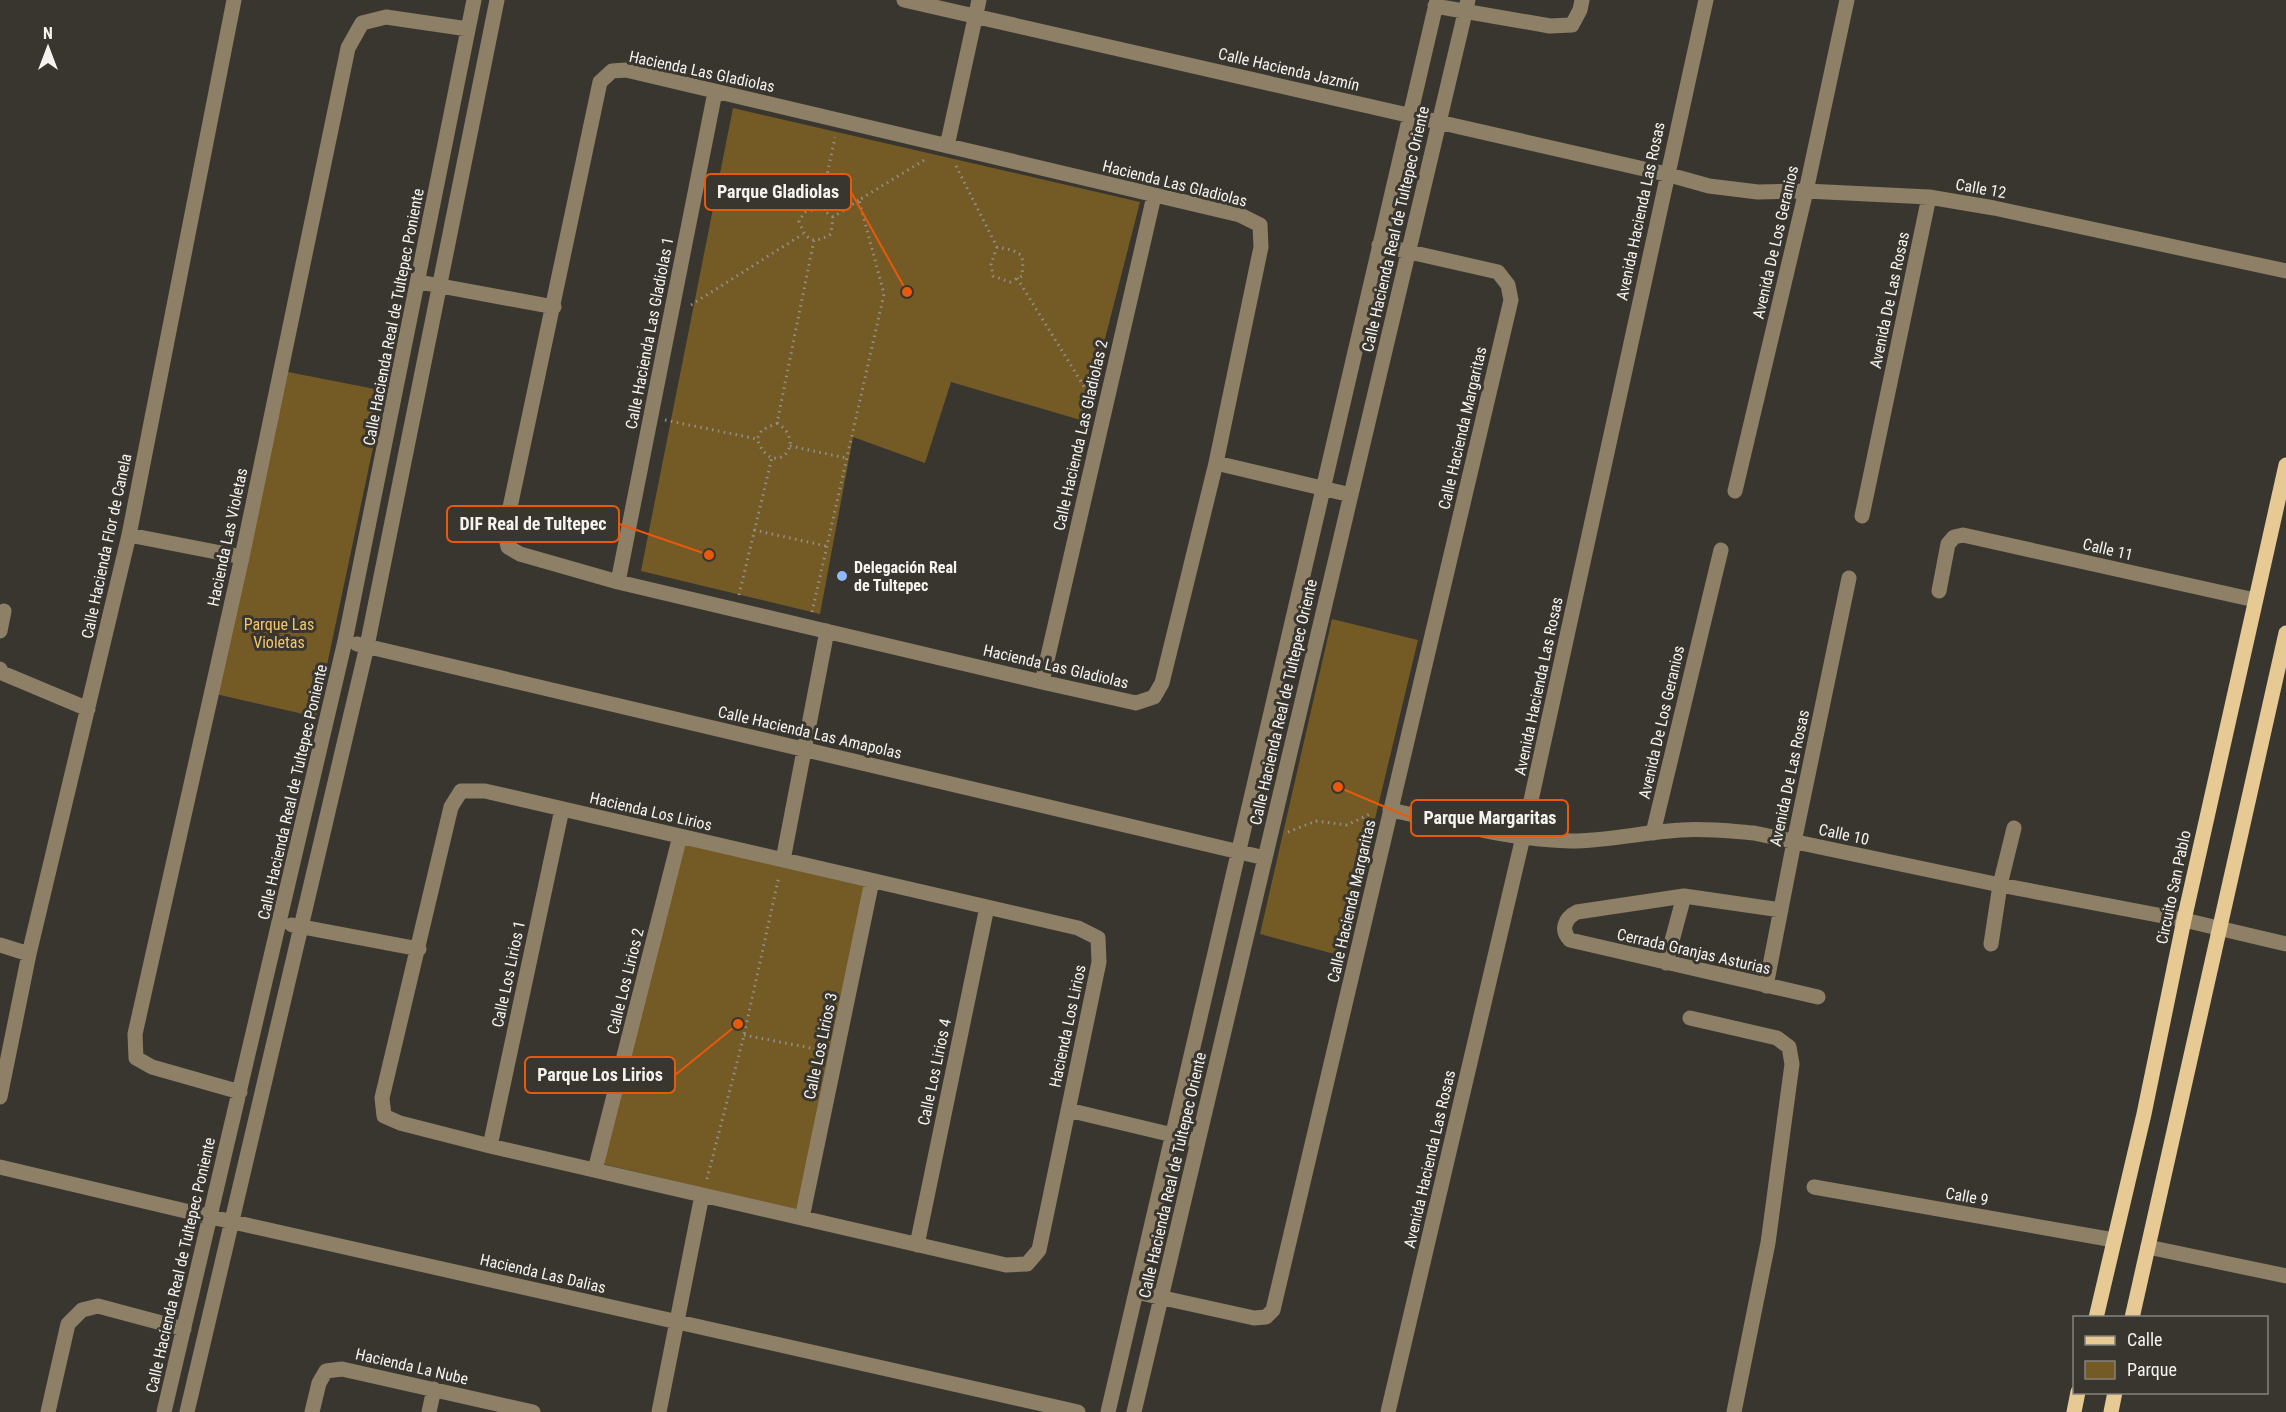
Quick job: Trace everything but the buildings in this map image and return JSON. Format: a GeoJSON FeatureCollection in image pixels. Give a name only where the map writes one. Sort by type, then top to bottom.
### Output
{"type":"FeatureCollection","features":[{"type":"Feature","properties":{"kind":"main road","name":"Circuito San Pablo"},"geometry":{"type":"LineString","coordinates":[[2096,1316],[2144,1114],[2184,920],[2286,465]]}},
{"type":"Feature","properties":{"kind":"main road"},"geometry":{"type":"LineString","coordinates":[[2132,1316],[2286,633]]}},
{"type":"Feature","properties":{"kind":"main road"},"geometry":{"type":"LineString","coordinates":[[2074,1412],[2078,1394]]}},
{"type":"Feature","properties":{"kind":"main road"},"geometry":{"type":"LineString","coordinates":[[2111,1412],[2115,1394]]}},
{"type":"Feature","properties":{"kind":"street","name":"Calle Hacienda Flor de Canela"},"geometry":{"type":"LineString","coordinates":[[0,1097],[29,954],[129,535],[234,0]]}},
{"type":"Feature","properties":{"kind":"street","name":"Calle Hacienda Real de Tultepec Poniente"},"geometry":{"type":"LineString","coordinates":[[164,1412],[345,641],[474,0]]}},
{"type":"Feature","properties":{"kind":"street"},"geometry":{"type":"LineString","coordinates":[[187,1412],[367,646],[497,0]]}},
{"type":"Feature","properties":{"kind":"street","name":"Calle Hacienda Jazmín"},"geometry":{"type":"LineString","coordinates":[[904,0],[1666,174]]}},
{"type":"Feature","properties":{"kind":"street"},"geometry":{"type":"LineString","coordinates":[[947,146],[979,0]]}},
{"type":"Feature","properties":{"kind":"street"},"geometry":{"type":"LineString","coordinates":[[1108,1412],[1436,3],[1466,6],[1550,26],[1572,25],[1580,10],[1582,0]]}},
{"type":"Feature","properties":{"kind":"street","name":"Avenida Hacienda Las Rosas"},"geometry":{"type":"LineString","coordinates":[[1388,1412],[1523,837],[1666,174],[1706,0]]}},
{"type":"Feature","properties":{"kind":"street","name":"Avenida De Los Geranios"},"geometry":{"type":"LineString","coordinates":[[1735,491],[1806,191],[1847,0]]}},
{"type":"Feature","properties":{"kind":"street","name":"Calle Hacienda Real de Tultepec Oriente"},"geometry":{"type":"LineString","coordinates":[[1134,1412],[1466,6]]}},
{"type":"Feature","properties":{"kind":"street","name":"Hacienda Las Violetas"},"geometry":{"type":"LineString","coordinates":[[240,1092],[152,1067],[136,1058],[135,1034],[242,557],[348,48],[362,23],[386,17],[468,30]]}},
{"type":"Feature","properties":{"kind":"street","name":"Hacienda Las Gladiolas"},"geometry":{"type":"LineString","coordinates":[[626,70],[838,121],[1240,215],[1260,225],[1261,247],[1216,463],[1162,683],[1154,697],[1136,703],[1042,682],[618,582],[520,554],[508,547],[505,531],[600,82],[612,71],[626,70]]}},
{"type":"Feature","properties":{"kind":"street","name":"Calle Hacienda Las Gladiolas 1"},"geometry":{"type":"LineString","coordinates":[[618,582],[715,92]]}},
{"type":"Feature","properties":{"kind":"street","name":"Calle 12"},"geometry":{"type":"LineString","coordinates":[[1666,174],[1709,186],[1758,192],[1806,191],[1929,197],[1994,208],[2286,272]]}},
{"type":"Feature","properties":{"kind":"street","name":"Calle Hacienda Las Gladiolas 2"},"geometry":{"type":"LineString","coordinates":[[1042,682],[1154,196]]}},
{"type":"Feature","properties":{"kind":"street","name":"Avenida De Las Rosas"},"geometry":{"type":"LineString","coordinates":[[1862,516],[1929,197]]}},
{"type":"Feature","properties":{"kind":"street","name":"Calle Hacienda Margaritas"},"geometry":{"type":"LineString","coordinates":[[1136,1292],[1254,1318],[1266,1317],[1273,1310],[1511,300],[1508,285],[1498,272],[1379,245]]}},
{"type":"Feature","properties":{"kind":"street"},"geometry":{"type":"LineString","coordinates":[[418,282],[554,307]]}},
{"type":"Feature","properties":{"kind":"street"},"geometry":{"type":"LineString","coordinates":[[1216,463],[1351,495]]}},
{"type":"Feature","properties":{"kind":"street"},"geometry":{"type":"LineString","coordinates":[[129,535],[242,557]]}},
{"type":"Feature","properties":{"kind":"street","name":"Calle 11"},"geometry":{"type":"LineString","coordinates":[[1939,591],[1948,544],[1954,537],[1963,535],[2255,600]]}},
{"type":"Feature","properties":{"kind":"street","name":"Avenida De Los Geranios"},"geometry":{"type":"LineString","coordinates":[[1653,834],[1720,550]]}},
{"type":"Feature","properties":{"kind":"street","name":"Avenida De Las Rosas"},"geometry":{"type":"LineString","coordinates":[[1766,986],[1849,578]]}},
{"type":"Feature","properties":{"kind":"street"},"geometry":{"type":"LineString","coordinates":[[0,631],[4,611]]}},
{"type":"Feature","properties":{"kind":"street"},"geometry":{"type":"LineString","coordinates":[[783,860],[827,631]]}},
{"type":"Feature","properties":{"kind":"street","name":"Calle Hacienda Las Amapolas"},"geometry":{"type":"LineString","coordinates":[[345,641],[1265,858]]}},
{"type":"Feature","properties":{"kind":"street"},"geometry":{"type":"LineString","coordinates":[[0,669],[3,673],[88,708]]}},
{"type":"Feature","properties":{"kind":"street","name":"Hacienda Los Lirios"},"geometry":{"type":"LineString","coordinates":[[461,791],[485,791],[680,836],[1078,928],[1098,938],[1099,962],[1039,1250],[1027,1264],[1006,1265],[917,1245],[490,1146],[400,1123],[384,1116],[382,1098],[451,807],[461,791]]}},
{"type":"Feature","properties":{"kind":"street","name":"Calle Los Lirios 1"},"geometry":{"type":"LineString","coordinates":[[490,1146],[562,809]]}},
{"type":"Feature","properties":{"kind":"street","name":"Calle 10"},"geometry":{"type":"LineString","coordinates":[[1390,810],[1523,837],[1570,841],[1604,840],[1679,830],[1717,829],[1754,834],[2184,920],[2286,944]]}},
{"type":"Feature","properties":{"kind":"street"},"geometry":{"type":"LineString","coordinates":[[1991,944],[2000,885],[2014,828]]}},
{"type":"Feature","properties":{"kind":"street","name":"Calle Los Lirios 2"},"geometry":{"type":"LineString","coordinates":[[595,1170],[680,836]]}},
{"type":"Feature","properties":{"kind":"street","name":"Calle Los Lirios 3"},"geometry":{"type":"LineString","coordinates":[[802,1218],[872,881]]}},
{"type":"Feature","properties":{"kind":"street"},"geometry":{"type":"LineString","coordinates":[[1666,963],[1684,896],[1781,910]]}},
{"type":"Feature","properties":{"kind":"street","name":"Cerrada Granjas Asturias"},"geometry":{"type":"LineString","coordinates":[[1684,896],[1577,912],[1567,919],[1565,935],[1570,940],[1818,997]]}},
{"type":"Feature","properties":{"kind":"street","name":"Calle Los Lirios 4"},"geometry":{"type":"LineString","coordinates":[[917,1245],[987,907]]}},
{"type":"Feature","properties":{"kind":"street"},"geometry":{"type":"LineString","coordinates":[[280,922],[418,949]]}},
{"type":"Feature","properties":{"kind":"street"},"geometry":{"type":"LineString","coordinates":[[0,945],[29,954]]}},
{"type":"Feature","properties":{"kind":"street"},"geometry":{"type":"LineString","coordinates":[[1690,1018],[1777,1038],[1789,1047],[1792,1064],[1768,1243],[1734,1412]]}},
{"type":"Feature","properties":{"kind":"street"},"geometry":{"type":"LineString","coordinates":[[1068,1110],[1198,1141]]}},
{"type":"Feature","properties":{"kind":"street","name":"Hacienda Las Dalias"},"geometry":{"type":"LineString","coordinates":[[0,1167],[211,1217],[1078,1412]]}},
{"type":"Feature","properties":{"kind":"street","name":"Calle 9"},"geometry":{"type":"LineString","coordinates":[[1814,1187],[2114,1240]]}},
{"type":"Feature","properties":{"kind":"street"},"geometry":{"type":"LineString","coordinates":[[659,1412],[702,1195]]}},
{"type":"Feature","properties":{"kind":"street"},"geometry":{"type":"LineString","coordinates":[[2148,1247],[2286,1276]]}},
{"type":"Feature","properties":{"kind":"street"},"geometry":{"type":"LineString","coordinates":[[48,1412],[68,1324],[82,1310],[98,1306],[184,1329]]}},
{"type":"Feature","properties":{"kind":"street","name":"Hacienda La Nube"},"geometry":{"type":"LineString","coordinates":[[312,1412],[319,1383],[326,1371],[342,1369],[533,1412]]}},
{"type":"Feature","properties":{"kind":"street"},"geometry":{"type":"LineString","coordinates":[[429,1412],[434,1389]]}},
{"type":"Feature","properties":{"kind":"path"},"geometry":{"type":"LineString","coordinates":[[820,208],[838,121]]}},
{"type":"Feature","properties":{"kind":"path"},"geometry":{"type":"LineString","coordinates":[[832,217],[947,146],[997,247],[991,264],[993,276],[1010,282],[1022,276],[1021,255],[1012,250],[997,247]]}},
{"type":"Feature","properties":{"kind":"path"},"geometry":{"type":"LineString","coordinates":[[808,627],[884,294],[859,200]]}},
{"type":"Feature","properties":{"kind":"path"},"geometry":{"type":"LineString","coordinates":[[820,208],[832,217]]}},
{"type":"Feature","properties":{"kind":"path"},"geometry":{"type":"LineString","coordinates":[[820,208],[805,212],[799,221],[803,234],[810,240],[821,240],[831,234],[832,217]]}},
{"type":"Feature","properties":{"kind":"path"},"geometry":{"type":"LineString","coordinates":[[670,318],[803,234]]}},
{"type":"Feature","properties":{"kind":"path"},"geometry":{"type":"LineString","coordinates":[[777,423],[814,240]]}},
{"type":"Feature","properties":{"kind":"path"},"geometry":{"type":"LineString","coordinates":[[1017,278],[1085,388],[1106,404]]}},
{"type":"Feature","properties":{"kind":"path"},"geometry":{"type":"LineString","coordinates":[[651,417],[757,439]]}},
{"type":"Feature","properties":{"kind":"path"},"geometry":{"type":"LineString","coordinates":[[757,439],[762,430],[777,423]]}},
{"type":"Feature","properties":{"kind":"path"},"geometry":{"type":"LineString","coordinates":[[757,439],[767,457],[777,458],[785,455],[790,446],[789,436],[785,428],[777,423]]}},
{"type":"Feature","properties":{"kind":"path"},"geometry":{"type":"LineString","coordinates":[[790,446],[846,458]]}},
{"type":"Feature","properties":{"kind":"path"},"geometry":{"type":"LineString","coordinates":[[735,609],[772,457]]}},
{"type":"Feature","properties":{"kind":"path"},"geometry":{"type":"LineString","coordinates":[[754,530],[826,546]]}},
{"type":"Feature","properties":{"kind":"path"},"geometry":{"type":"LineString","coordinates":[[1269,839],[1316,821],[1347,825],[1383,807],[1390,810]]}},
{"type":"Feature","properties":{"kind":"path"},"geometry":{"type":"LineString","coordinates":[[702,1195],[744,1035],[783,860]]}},
{"type":"Feature","properties":{"kind":"path"},"geometry":{"type":"LineString","coordinates":[[744,1035],[836,1053]]}},
{"type":"Feature","properties":{"kind":"green space"},"geometry":{"type":"Polygon","coordinates":[[[733,108],[1140,202],[1084,421],[951,382],[925,463],[853,437],[820,614],[641,571],[733,108]]]}},
{"type":"Feature","properties":{"kind":"green space","name":"Parque Las Violetas"},"geometry":{"type":"Polygon","coordinates":[[[283,371],[385,391],[316,717],[211,693],[283,371]]]}},
{"type":"Feature","properties":{"kind":"green space"},"geometry":{"type":"Polygon","coordinates":[[[1332,619],[1418,640],[1342,956],[1260,934],[1332,619]]]}},
{"type":"Feature","properties":{"kind":"green space"},"geometry":{"type":"Polygon","coordinates":[[[683,843],[869,884],[796,1210],[603,1164],[683,843]]]}},
{"type":"Feature","properties":{"kind":"place","name":"Parque Gladiolas"},"geometry":{"type":"Point","coordinates":[907,292]}},
{"type":"Feature","properties":{"kind":"place","name":"DIF Real de Tultepec"},"geometry":{"type":"Point","coordinates":[709,555]}},
{"type":"Feature","properties":{"kind":"place","name":"Delegación Real de Tultepec"},"geometry":{"type":"Point","coordinates":[842,576]}},
{"type":"Feature","properties":{"kind":"place","name":"Parque Margaritas"},"geometry":{"type":"Point","coordinates":[1338,787]}},
{"type":"Feature","properties":{"kind":"place","name":"Parque Los Lirios"},"geometry":{"type":"Point","coordinates":[738,1024]}}]}
